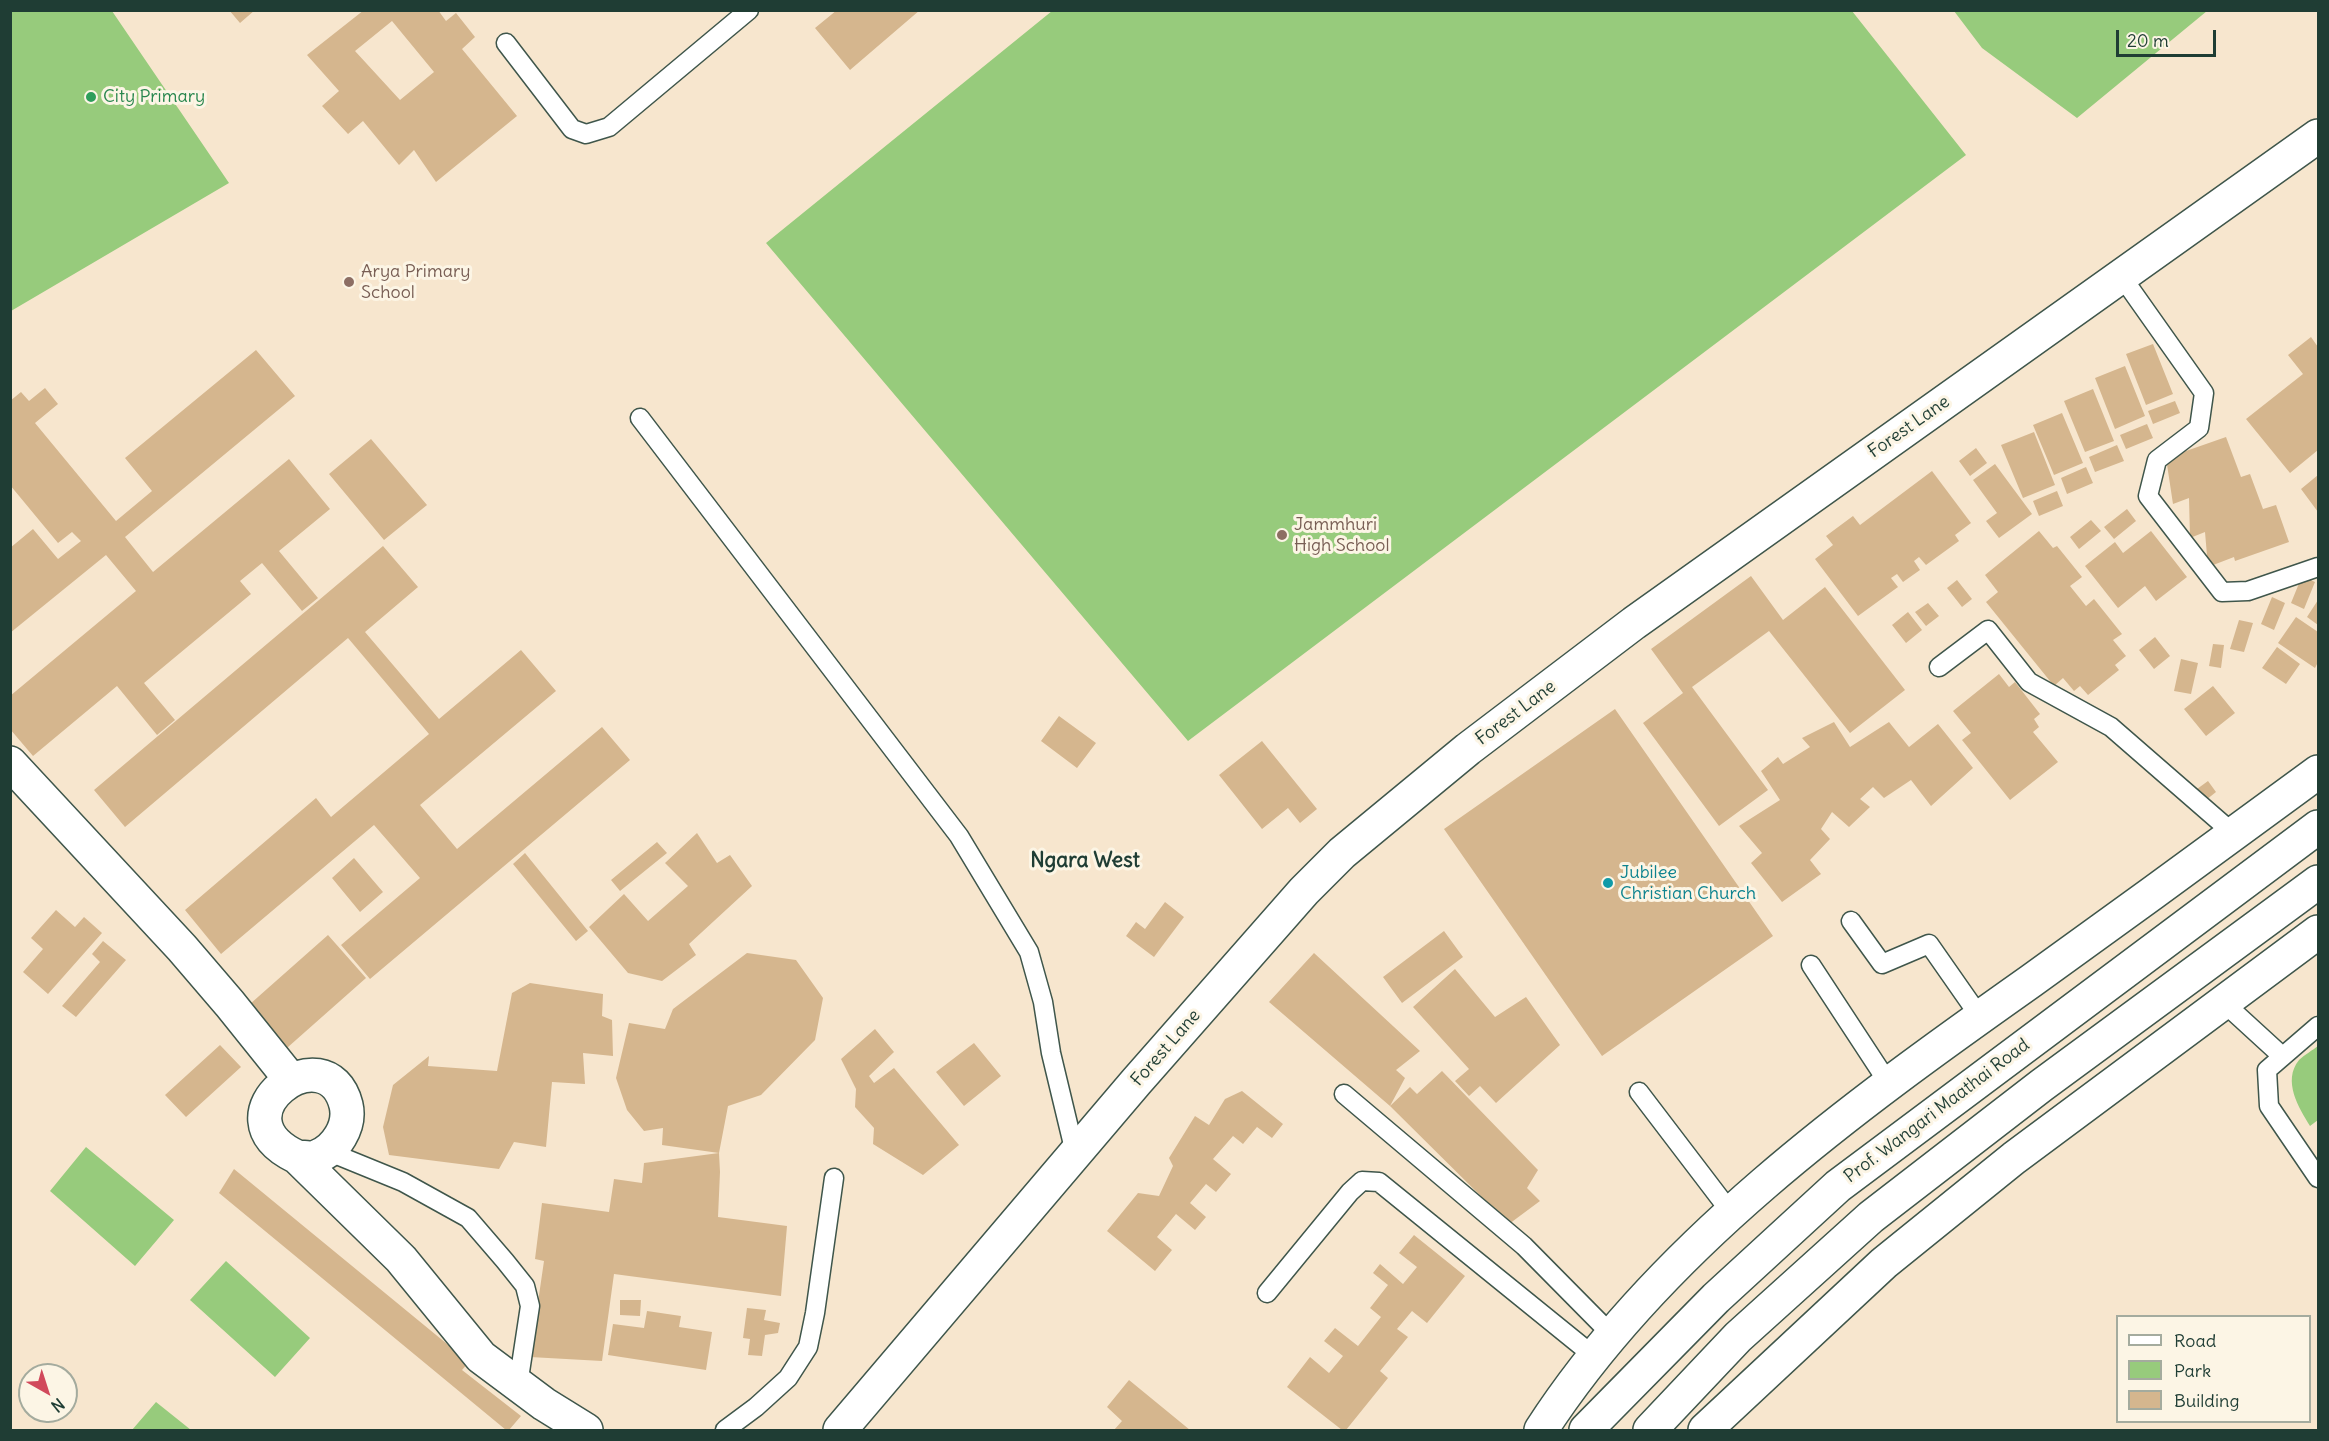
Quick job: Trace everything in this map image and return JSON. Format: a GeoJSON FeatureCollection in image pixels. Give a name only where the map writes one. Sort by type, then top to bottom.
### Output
{"type":"FeatureCollection","features":[{"type":"Feature","properties":{"kind":"main road","name":"Forest Lane"},"geometry":{"type":"LineString","coordinates":[[840,1431],[1075,1153],[1304,891],[1342,853],[1468,749],[1634,623],[2319,136]]}},
{"type":"Feature","properties":{"kind":"main road"},"geometry":{"type":"LineString","coordinates":[[10,763],[182,948],[291,1080]]}},
{"type":"Feature","properties":{"kind":"main road"},"geometry":{"type":"LineString","coordinates":[[1540,1431],[1604,1346],[1681,1261],[1803,1151],[1980,1017],[2319,772]]}},
{"type":"Feature","properties":{"kind":"main road","name":"Prof. Wangari Maathai Road"},"geometry":{"type":"LineString","coordinates":[[1586,1431],[1716,1298],[1838,1186],[2319,827]]}},
{"type":"Feature","properties":{"kind":"main road"},"geometry":{"type":"LineString","coordinates":[[1650,1431],[1738,1337],[1871,1217],[2042,1085],[2319,882]]}},
{"type":"Feature","properties":{"kind":"main road"},"geometry":{"type":"LineString","coordinates":[[1705,1431],[1884,1263],[2014,1158],[2319,932]]}},
{"type":"Feature","properties":{"kind":"main road"},"geometry":{"type":"LineString","coordinates":[[305,1076],[321,1076],[335,1084],[344,1098],[348,1113],[346,1126],[338,1140],[312,1154],[287,1152],[267,1128],[265,1117],[267,1103],[277,1090],[291,1080],[305,1076]]}},
{"type":"Feature","properties":{"kind":"main road"},"geometry":{"type":"LineString","coordinates":[[312,1154],[482,1357],[543,1404],[586,1431]]}},
{"type":"Feature","properties":{"kind":"lane"},"geometry":{"type":"LineString","coordinates":[[506,43],[572,129],[586,135],[609,127],[749,10]]}},
{"type":"Feature","properties":{"kind":"lane"},"geometry":{"type":"LineString","coordinates":[[2122,277],[2204,393],[2199,428],[2157,460],[2148,496],[2222,592],[2248,591],[2319,567]]}},
{"type":"Feature","properties":{"kind":"lane"},"geometry":{"type":"LineString","coordinates":[[640,418],[959,836],[1029,952],[1043,1002],[1051,1053],[1075,1153]]}},
{"type":"Feature","properties":{"kind":"lane"},"geometry":{"type":"LineString","coordinates":[[1940,667],[1988,630],[2028,682],[2111,727],[2234,834]]}},
{"type":"Feature","properties":{"kind":"lane"},"geometry":{"type":"LineString","coordinates":[[1851,921],[1882,964],[1929,944],[1980,1017]]}},
{"type":"Feature","properties":{"kind":"lane"},"geometry":{"type":"LineString","coordinates":[[1811,964],[1889,1084]]}},
{"type":"Feature","properties":{"kind":"lane"},"geometry":{"type":"LineString","coordinates":[[2223,1002],[2282,1056]]}},
{"type":"Feature","properties":{"kind":"lane"},"geometry":{"type":"LineString","coordinates":[[2319,1026],[2266,1070],[2269,1106],[2319,1178]]}},
{"type":"Feature","properties":{"kind":"lane"},"geometry":{"type":"LineString","coordinates":[[1639,1092],[1732,1214]]}},
{"type":"Feature","properties":{"kind":"lane"},"geometry":{"type":"LineString","coordinates":[[1344,1094],[1524,1246],[1604,1346]]}},
{"type":"Feature","properties":{"kind":"lane"},"geometry":{"type":"LineString","coordinates":[[312,1154],[404,1182],[468,1218],[525,1286],[530,1306],[518,1385]]}},
{"type":"Feature","properties":{"kind":"lane"},"geometry":{"type":"LineString","coordinates":[[725,1431],[788,1378],[808,1347],[834,1178]]}},
{"type":"Feature","properties":{"kind":"lane"},"geometry":{"type":"LineString","coordinates":[[1267,1293],[1350,1192],[1362,1181],[1379,1182],[1604,1346]]}},
{"type":"Feature","properties":{"kind":"green space","name":"City Primary"},"geometry":{"type":"Polygon","coordinates":[[[10,11],[112,11],[229,183],[11,311],[10,11]]]}},
{"type":"Feature","properties":{"kind":"green space"},"geometry":{"type":"Polygon","coordinates":[[[1052,11],[1852,11],[1966,155],[1188,741],[766,243],[1052,11]]]}},
{"type":"Feature","properties":{"kind":"green space"},"geometry":{"type":"Polygon","coordinates":[[[1954,11],[2207,11],[2077,118],[1982,48],[1954,11]]]}},
{"type":"Feature","properties":{"kind":"green space"},"geometry":{"type":"Polygon","coordinates":[[[2318,1046],[2318,1120],[2310,1126],[2297,1103],[2292,1077],[2299,1060],[2318,1046]]]}},
{"type":"Feature","properties":{"kind":"green space"},"geometry":{"type":"Polygon","coordinates":[[[86,1147],[174,1220],[135,1266],[50,1191],[86,1147]]]}},
{"type":"Feature","properties":{"kind":"green space"},"geometry":{"type":"Polygon","coordinates":[[[226,1261],[310,1338],[275,1377],[190,1300],[226,1261]]]}},
{"type":"Feature","properties":{"kind":"green space"},"geometry":{"type":"Polygon","coordinates":[[[156,1402],[191,1430],[132,1430],[156,1402]]]}},
{"type":"Feature","properties":{"kind":"building"},"geometry":{"type":"Polygon","coordinates":[[[229,10],[255,10],[240,23],[229,10]]]}},
{"type":"Feature","properties":{"kind":"building"},"geometry":{"type":"Polygon","coordinates":[[[364,10],[438,10],[446,21],[456,13],[475,37],[462,49],[517,116],[436,182],[414,150],[399,165],[363,121],[348,134],[322,106],[339,91],[307,55],[364,10]],[[392,21],[355,51],[400,100],[434,72],[392,21]]]}},
{"type":"Feature","properties":{"kind":"building"},"geometry":{"type":"Polygon","coordinates":[[[837,10],[920,10],[850,70],[815,28],[837,10]]]}},
{"type":"Feature","properties":{"kind":"building"},"geometry":{"type":"Polygon","coordinates":[[[2311,337],[2318,347],[2318,450],[2290,473],[2246,419],[2303,374],[2288,355],[2311,337]]]}},
{"type":"Feature","properties":{"kind":"building"},"geometry":{"type":"Polygon","coordinates":[[[2153,344],[2173,394],[2146,405],[2126,354],[2153,344]]]}},
{"type":"Feature","properties":{"kind":"building"},"geometry":{"type":"Polygon","coordinates":[[[256,350],[295,396],[125,537],[153,572],[289,459],[330,509],[279,551],[318,598],[302,611],[262,563],[240,581],[251,594],[144,683],[175,720],[157,735],[117,686],[33,756],[10,729],[10,696],[136,591],[106,555],[10,633],[10,548],[33,529],[58,559],[81,541],[72,532],[58,543],[10,485],[10,401],[21,392],[29,401],[45,388],[58,404],[35,423],[116,521],[152,491],[125,458],[256,350]]]}},
{"type":"Feature","properties":{"kind":"building"},"geometry":{"type":"Polygon","coordinates":[[[2125,366],[2145,416],[2115,429],[2095,378],[2125,366]]]}},
{"type":"Feature","properties":{"kind":"building"},"geometry":{"type":"Polygon","coordinates":[[[2093,389],[2114,441],[2085,452],[2064,401],[2093,389]]]}},
{"type":"Feature","properties":{"kind":"building"},"geometry":{"type":"Polygon","coordinates":[[[2175,401],[2180,413],[2153,424],[2148,411],[2175,401]]]}},
{"type":"Feature","properties":{"kind":"building"},"geometry":{"type":"Polygon","coordinates":[[[2062,413],[2083,463],[2054,475],[2033,425],[2062,413]]]}},
{"type":"Feature","properties":{"kind":"building"},"geometry":{"type":"Polygon","coordinates":[[[2147,424],[2153,438],[2126,449],[2120,435],[2147,424]]]}},
{"type":"Feature","properties":{"kind":"building"},"geometry":{"type":"Polygon","coordinates":[[[2034,432],[2055,485],[2023,498],[2001,445],[2034,432]]]}},
{"type":"Feature","properties":{"kind":"building"},"geometry":{"type":"Polygon","coordinates":[[[2226,437],[2241,477],[2250,474],[2263,509],[2276,505],[2289,542],[2235,561],[2234,557],[2208,567],[2205,532],[2190,538],[2189,498],[2173,504],[2166,458],[2226,437]]]}},
{"type":"Feature","properties":{"kind":"building"},"geometry":{"type":"Polygon","coordinates":[[[371,439],[427,505],[384,540],[329,474],[371,439]]]}},
{"type":"Feature","properties":{"kind":"building"},"geometry":{"type":"Polygon","coordinates":[[[2117,445],[2124,461],[2095,472],[2089,457],[2117,445]]]}},
{"type":"Feature","properties":{"kind":"building"},"geometry":{"type":"Polygon","coordinates":[[[1976,448],[1987,463],[1970,476],[1959,461],[1976,448]]]}},
{"type":"Feature","properties":{"kind":"building"},"geometry":{"type":"Polygon","coordinates":[[[1995,464],[2032,514],[1999,538],[1986,521],[1997,513],[1973,480],[1995,464]]]}},
{"type":"Feature","properties":{"kind":"building"},"geometry":{"type":"Polygon","coordinates":[[[2086,467],[2093,483],[2067,494],[2061,478],[2086,467]]]}},
{"type":"Feature","properties":{"kind":"building"},"geometry":{"type":"Polygon","coordinates":[[[1932,471],[1971,523],[1955,535],[1959,541],[1926,565],[1919,557],[1914,561],[1920,570],[1903,582],[1897,574],[1891,578],[1898,587],[1858,616],[1815,559],[1833,545],[1826,536],[1853,516],[1860,525],[1932,471]]]}},
{"type":"Feature","properties":{"kind":"building"},"geometry":{"type":"Polygon","coordinates":[[[2318,475],[2318,512],[2301,489],[2318,475]]]}},
{"type":"Feature","properties":{"kind":"building"},"geometry":{"type":"Polygon","coordinates":[[[2057,491],[2063,506],[2039,516],[2033,501],[2057,491]]]}},
{"type":"Feature","properties":{"kind":"building"},"geometry":{"type":"Polygon","coordinates":[[[2127,509],[2136,521],[2114,539],[2104,527],[2127,509]]]}},
{"type":"Feature","properties":{"kind":"building"},"geometry":{"type":"Polygon","coordinates":[[[2091,520],[2101,531],[2079,549],[2070,537],[2091,520]]]}},
{"type":"Feature","properties":{"kind":"building"},"geometry":{"type":"Polygon","coordinates":[[[2039,531],[2053,548],[2057,546],[2082,577],[2070,586],[2086,606],[2094,599],[2122,634],[2113,640],[2126,656],[2115,665],[2119,670],[2088,695],[2080,686],[2074,691],[2063,678],[2054,686],[1986,602],[1998,592],[1985,575],[2039,531]]]}},
{"type":"Feature","properties":{"kind":"building"},"geometry":{"type":"Polygon","coordinates":[[[2151,531],[2187,577],[2156,601],[2145,586],[2118,608],[2085,566],[2115,542],[2123,553],[2151,531]]]}},
{"type":"Feature","properties":{"kind":"building"},"geometry":{"type":"Polygon","coordinates":[[[383,546],[418,587],[365,632],[439,719],[521,650],[556,691],[420,805],[457,849],[602,727],[630,760],[370,979],[341,945],[420,878],[374,825],[221,954],[185,910],[316,798],[331,817],[429,734],[348,638],[125,827],[94,790],[383,546]]]}},
{"type":"Feature","properties":{"kind":"building"},"geometry":{"type":"Polygon","coordinates":[[[1751,576],[1783,620],[1825,587],[1905,690],[1850,733],[1769,631],[1692,687],[1768,790],[1719,826],[1643,723],[1683,693],[1651,649],[1751,576]]]}},
{"type":"Feature","properties":{"kind":"building"},"geometry":{"type":"Polygon","coordinates":[[[2302,576],[2315,582],[2304,609],[2291,603],[2302,576]]]}},
{"type":"Feature","properties":{"kind":"building"},"geometry":{"type":"Polygon","coordinates":[[[1957,580],[1972,599],[1962,607],[1947,588],[1957,580]]]}},
{"type":"Feature","properties":{"kind":"building"},"geometry":{"type":"Polygon","coordinates":[[[2272,597],[2285,603],[2274,630],[2261,624],[2272,597]]]}},
{"type":"Feature","properties":{"kind":"building"},"geometry":{"type":"Polygon","coordinates":[[[2318,600],[2318,625],[2307,617],[2318,600]]]}},
{"type":"Feature","properties":{"kind":"building"},"geometry":{"type":"Polygon","coordinates":[[[1928,603],[1939,616],[1926,626],[1915,612],[1928,603]]]}},
{"type":"Feature","properties":{"kind":"building"},"geometry":{"type":"Polygon","coordinates":[[[1908,612],[1922,630],[1906,643],[1892,625],[1908,612]]]}},
{"type":"Feature","properties":{"kind":"building"},"geometry":{"type":"Polygon","coordinates":[[[2296,617],[2318,632],[2318,662],[2315,668],[2278,643],[2296,617]]]}},
{"type":"Feature","properties":{"kind":"building"},"geometry":{"type":"Polygon","coordinates":[[[2239,620],[2253,623],[2244,652],[2230,649],[2239,620]]]}},
{"type":"Feature","properties":{"kind":"building"},"geometry":{"type":"Polygon","coordinates":[[[2155,637],[2170,656],[2154,669],[2139,650],[2155,637]]]}},
{"type":"Feature","properties":{"kind":"building"},"geometry":{"type":"Polygon","coordinates":[[[2213,644],[2224,645],[2221,668],[2209,666],[2213,644]]]}},
{"type":"Feature","properties":{"kind":"building"},"geometry":{"type":"Polygon","coordinates":[[[2277,647],[2300,664],[2286,684],[2262,668],[2277,647]]]}},
{"type":"Feature","properties":{"kind":"building"},"geometry":{"type":"Polygon","coordinates":[[[2181,659],[2198,663],[2191,694],[2174,691],[2181,659]]]}},
{"type":"Feature","properties":{"kind":"building"},"geometry":{"type":"Polygon","coordinates":[[[1999,674],[2009,687],[2015,682],[2040,714],[2034,719],[2039,727],[2033,732],[2058,762],[2010,800],[1962,740],[1971,733],[1953,711],[1999,674]]]}},
{"type":"Feature","properties":{"kind":"building"},"geometry":{"type":"Polygon","coordinates":[[[2213,686],[2235,713],[2206,736],[2184,709],[2213,686]]]}},
{"type":"Feature","properties":{"kind":"building","name":"Jubilee Christian Church"},"geometry":{"type":"Polygon","coordinates":[[[1615,709],[1773,936],[1602,1056],[1444,829],[1615,709]]]}},
{"type":"Feature","properties":{"kind":"building"},"geometry":{"type":"Polygon","coordinates":[[[1059,716],[1096,743],[1077,768],[1041,741],[1059,716]]]}},
{"type":"Feature","properties":{"kind":"building"},"geometry":{"type":"Polygon","coordinates":[[[1834,722],[1850,747],[1889,722],[1909,747],[1938,724],[1973,768],[1931,806],[1911,780],[1884,798],[1873,787],[1860,799],[1870,807],[1849,827],[1832,812],[1821,829],[1830,839],[1810,860],[1821,874],[1782,902],[1751,863],[1762,853],[1739,826],[1780,800],[1761,771],[1778,757],[1783,764],[1810,747],[1802,738],[1834,722]]]}},
{"type":"Feature","properties":{"kind":"building"},"geometry":{"type":"Polygon","coordinates":[[[1262,741],[1317,809],[1300,823],[1288,808],[1262,829],[1219,775],[1262,741]]]}},
{"type":"Feature","properties":{"kind":"building"},"geometry":{"type":"Polygon","coordinates":[[[2208,781],[2216,792],[2206,800],[2197,789],[2208,781]]]}},
{"type":"Feature","properties":{"kind":"building"},"geometry":{"type":"Polygon","coordinates":[[[697,833],[717,863],[730,855],[752,886],[689,944],[696,955],[662,981],[628,973],[589,927],[624,894],[648,921],[688,886],[665,863],[697,833]]]}},
{"type":"Feature","properties":{"kind":"building"},"geometry":{"type":"Polygon","coordinates":[[[657,842],[667,853],[620,891],[611,880],[657,842]]]}},
{"type":"Feature","properties":{"kind":"building"},"geometry":{"type":"Polygon","coordinates":[[[525,853],[588,931],[576,941],[513,864],[525,853]]]}},
{"type":"Feature","properties":{"kind":"building"},"geometry":{"type":"Polygon","coordinates":[[[354,858],[383,892],[360,912],[332,878],[354,858]]]}},
{"type":"Feature","properties":{"kind":"building"},"geometry":{"type":"Polygon","coordinates":[[[1165,902],[1184,917],[1154,957],[1126,936],[1136,922],[1145,929],[1165,902]]]}},
{"type":"Feature","properties":{"kind":"building"},"geometry":{"type":"Polygon","coordinates":[[[56,910],[75,927],[84,917],[102,933],[48,994],[23,972],[43,949],[31,938],[56,910]]]}},
{"type":"Feature","properties":{"kind":"building"},"geometry":{"type":"Polygon","coordinates":[[[1444,931],[1463,957],[1402,1003],[1383,977],[1444,931]]]}},
{"type":"Feature","properties":{"kind":"building"},"geometry":{"type":"Polygon","coordinates":[[[328,935],[366,978],[279,1055],[241,1012],[328,935]]]}},
{"type":"Feature","properties":{"kind":"building"},"geometry":{"type":"Polygon","coordinates":[[[103,941],[126,960],[76,1017],[62,1006],[100,962],[92,954],[103,941]]]}},
{"type":"Feature","properties":{"kind":"building"},"geometry":{"type":"Polygon","coordinates":[[[747,953],[796,960],[823,998],[815,1040],[761,1095],[728,1106],[719,1153],[662,1145],[663,1128],[644,1131],[627,1110],[616,1078],[629,1023],[665,1029],[673,1009],[747,953]]]}},
{"type":"Feature","properties":{"kind":"building"},"geometry":{"type":"Polygon","coordinates":[[[1314,953],[1420,1051],[1396,1070],[1405,1078],[1390,1106],[1269,1002],[1314,953]]]}},
{"type":"Feature","properties":{"kind":"building"},"geometry":{"type":"Polygon","coordinates":[[[1455,969],[1495,1017],[1526,997],[1560,1045],[1496,1103],[1480,1086],[1469,1096],[1455,1081],[1469,1069],[1413,1007],[1455,969]]]}},
{"type":"Feature","properties":{"kind":"building"},"geometry":{"type":"Polygon","coordinates":[[[530,983],[603,994],[602,1016],[612,1020],[613,1056],[583,1053],[585,1084],[552,1082],[546,1147],[514,1142],[499,1169],[389,1155],[383,1127],[393,1085],[429,1056],[428,1066],[497,1071],[512,993],[530,983]]]}},
{"type":"Feature","properties":{"kind":"building"},"geometry":{"type":"Polygon","coordinates":[[[875,1029],[894,1052],[869,1076],[874,1083],[894,1068],[959,1145],[923,1175],[873,1144],[874,1128],[855,1107],[856,1089],[841,1059],[875,1029]]]}},
{"type":"Feature","properties":{"kind":"building"},"geometry":{"type":"Polygon","coordinates":[[[974,1043],[1001,1076],[964,1106],[936,1072],[974,1043]]]}},
{"type":"Feature","properties":{"kind":"building"},"geometry":{"type":"Polygon","coordinates":[[[220,1045],[241,1067],[186,1117],[165,1095],[220,1045]]]}},
{"type":"Feature","properties":{"kind":"building"},"geometry":{"type":"Polygon","coordinates":[[[1442,1071],[1538,1170],[1527,1188],[1540,1201],[1509,1224],[1390,1106],[1410,1087],[1417,1094],[1442,1071]]]}},
{"type":"Feature","properties":{"kind":"building"},"geometry":{"type":"Polygon","coordinates":[[[1242,1091],[1283,1124],[1272,1138],[1257,1127],[1243,1144],[1233,1136],[1213,1159],[1231,1174],[1216,1192],[1206,1184],[1190,1203],[1206,1217],[1195,1230],[1176,1214],[1157,1237],[1172,1250],[1155,1271],[1107,1231],[1138,1193],[1159,1196],[1173,1166],[1169,1158],[1195,1116],[1209,1125],[1225,1099],[1242,1091]]]}},
{"type":"Feature","properties":{"kind":"building"},"geometry":{"type":"Polygon","coordinates":[[[719,1153],[718,1217],[787,1226],[781,1296],[614,1274],[602,1361],[530,1357],[544,1261],[535,1259],[542,1203],[609,1212],[614,1179],[642,1183],[644,1163],[719,1153]]]}},
{"type":"Feature","properties":{"kind":"building"},"geometry":{"type":"Polygon","coordinates":[[[234,1169],[469,1362],[462,1370],[521,1416],[509,1430],[506,1430],[219,1193],[234,1169]]]}},
{"type":"Feature","properties":{"kind":"building"},"geometry":{"type":"Polygon","coordinates":[[[1414,1235],[1465,1276],[1427,1323],[1412,1311],[1397,1329],[1408,1337],[1380,1371],[1388,1378],[1346,1430],[1342,1430],[1287,1387],[1310,1357],[1329,1373],[1343,1356],[1324,1341],[1335,1328],[1358,1346],[1381,1317],[1370,1308],[1388,1285],[1373,1273],[1380,1264],[1403,1284],[1417,1267],[1399,1253],[1414,1235]]]}},
{"type":"Feature","properties":{"kind":"building"},"geometry":{"type":"Polygon","coordinates":[[[620,1300],[641,1300],[640,1316],[620,1315],[620,1300]]]}},
{"type":"Feature","properties":{"kind":"building"},"geometry":{"type":"Polygon","coordinates":[[[747,1308],[766,1310],[764,1320],[780,1323],[778,1333],[765,1335],[762,1356],[748,1355],[750,1339],[743,1338],[747,1308]]]}},
{"type":"Feature","properties":{"kind":"building"},"geometry":{"type":"Polygon","coordinates":[[[647,1311],[681,1316],[679,1327],[712,1332],[706,1370],[608,1355],[613,1324],[644,1328],[647,1311]]]}},
{"type":"Feature","properties":{"kind":"building"},"geometry":{"type":"Polygon","coordinates":[[[1129,1380],[1190,1430],[1114,1430],[1122,1421],[1107,1407],[1129,1380]]]}},
{"type":"Feature","properties":{"kind":"place","name":"City Primary"},"geometry":{"type":"Point","coordinates":[91,97]}},
{"type":"Feature","properties":{"kind":"place","name":"Arya Primary School"},"geometry":{"type":"Point","coordinates":[349,282]}},
{"type":"Feature","properties":{"kind":"place","name":"Jammhuri High School"},"geometry":{"type":"Point","coordinates":[1282,535]}},
{"type":"Feature","properties":{"kind":"place","name":"Jubilee Christian Church"},"geometry":{"type":"Point","coordinates":[1608,883]}},
{"type":"Feature","properties":{"kind":"district","name":"Ngara West"},"geometry":{"type":"Point","coordinates":[1085,861]}}]}
